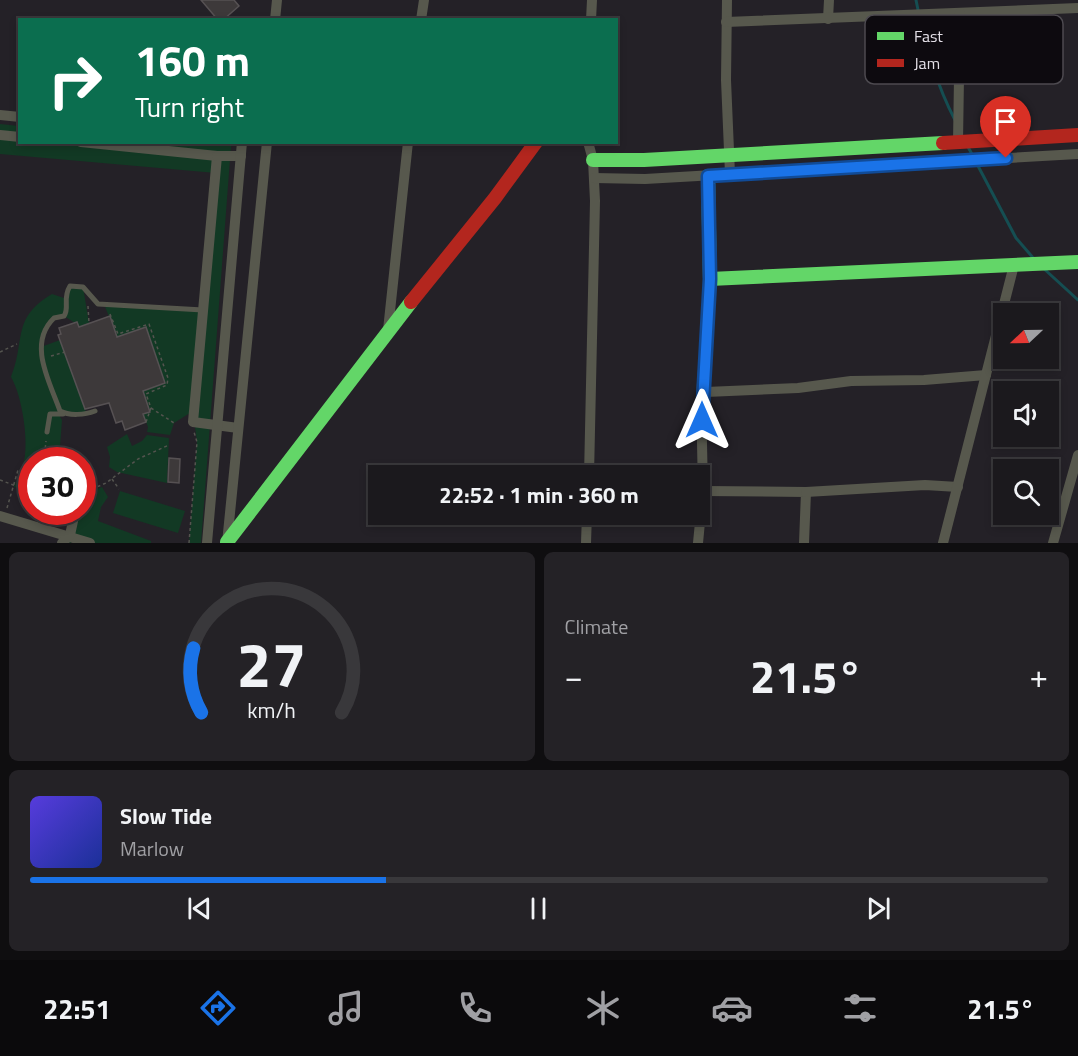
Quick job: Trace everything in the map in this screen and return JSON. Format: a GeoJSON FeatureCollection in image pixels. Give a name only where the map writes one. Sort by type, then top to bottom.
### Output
{"type":"FeatureCollection","features":[{"type":"Feature","properties":{"kind":"street"},"geometry":{"type":"LineString","coordinates":[[275,18],[277,0]]}},
{"type":"Feature","properties":{"kind":"street"},"geometry":{"type":"LineString","coordinates":[[421,18],[424,0]]}},
{"type":"Feature","properties":{"kind":"street"},"geometry":{"type":"LineString","coordinates":[[591,18],[592,0]]}},
{"type":"Feature","properties":{"kind":"street"},"geometry":{"type":"LineString","coordinates":[[727,0],[730,174]]}},
{"type":"Feature","properties":{"kind":"street"},"geometry":{"type":"LineString","coordinates":[[828,19],[829,0]]}},
{"type":"Feature","properties":{"kind":"street"},"geometry":{"type":"LineString","coordinates":[[916,15],[1078,8]]}},
{"type":"Feature","properties":{"kind":"street"},"geometry":{"type":"LineString","coordinates":[[726,22],[865,17]]}},
{"type":"Feature","properties":{"kind":"street"},"geometry":{"type":"LineString","coordinates":[[958,142],[959,84]]}},
{"type":"Feature","properties":{"kind":"street"},"geometry":{"type":"LineString","coordinates":[[0,115],[18,117]]}},
{"type":"Feature","properties":{"kind":"street"},"geometry":{"type":"LineString","coordinates":[[0,135],[18,137]]}},
{"type":"Feature","properties":{"kind":"street"},"geometry":{"type":"LineString","coordinates":[[593,160],[644,160],[1078,135]]}},
{"type":"Feature","properties":{"kind":"street"},"geometry":{"type":"LineString","coordinates":[[100,144],[217,156],[241,156]]}},
{"type":"Feature","properties":{"kind":"street"},"geometry":{"type":"LineString","coordinates":[[207,543],[242,144]]}},
{"type":"Feature","properties":{"kind":"street"},"geometry":{"type":"LineString","coordinates":[[227,543],[267,144]]}},
{"type":"Feature","properties":{"kind":"street"},"geometry":{"type":"LineString","coordinates":[[388,330],[408,144]]}},
{"type":"Feature","properties":{"kind":"street"},"geometry":{"type":"LineString","coordinates":[[227,543],[388,330],[472,228],[535,144]]}},
{"type":"Feature","properties":{"kind":"street"},"geometry":{"type":"LineString","coordinates":[[589,144],[593,160],[594,178],[589,465]]}},
{"type":"Feature","properties":{"kind":"street"},"geometry":{"type":"LineString","coordinates":[[594,178],[708,176],[1078,154]]}},
{"type":"Feature","properties":{"kind":"street"},"geometry":{"type":"LineString","coordinates":[[217,156],[193,422],[238,428]]}},
{"type":"Feature","properties":{"kind":"street"},"geometry":{"type":"LineString","coordinates":[[702,465],[701,396],[710,279],[708,176]]}},
{"type":"Feature","properties":{"kind":"street"},"geometry":{"type":"LineString","coordinates":[[710,279],[1078,262]]}},
{"type":"Feature","properties":{"kind":"street"},"geometry":{"type":"LineString","coordinates":[[943,543],[1014,265]]}},
{"type":"Feature","properties":{"kind":"street"},"geometry":{"type":"LineString","coordinates":[[701,396],[713,392],[798,388],[851,381],[986,375]]}},
{"type":"Feature","properties":{"kind":"street"},"geometry":{"type":"LineString","coordinates":[[1053,543],[1078,455]]}},
{"type":"Feature","properties":{"kind":"street"},"geometry":{"type":"LineString","coordinates":[[710,491],[806,492],[925,485],[958,487]]}},
{"type":"Feature","properties":{"kind":"street"},"geometry":{"type":"LineString","coordinates":[[804,543],[806,492]]}},
{"type":"Feature","properties":{"kind":"street"},"geometry":{"type":"LineString","coordinates":[[2,517],[66,539],[90,543]]}},
{"type":"Feature","properties":{"kind":"street"},"geometry":{"type":"LineString","coordinates":[[586,543],[587,525]]}},
{"type":"Feature","properties":{"kind":"street"},"geometry":{"type":"LineString","coordinates":[[698,543],[700,525]]}},
{"type":"Feature","properties":{"kind":"lane"},"geometry":{"type":"LineString","coordinates":[[63,414],[42,359],[42,334],[54,318],[64,316],[67,312],[64,298],[70,286],[82,287],[98,304],[203,310]]}},
{"type":"Feature","properties":{"kind":"lane"},"geometry":{"type":"LineString","coordinates":[[47,432],[50,414],[85,414],[95,411]]}},
{"type":"Feature","properties":{"kind":"path"},"geometry":{"type":"LineString","coordinates":[[98,304],[112,317],[118,334],[149,324],[168,378],[167,385],[146,394],[151,408],[174,423]]}},
{"type":"Feature","properties":{"kind":"path"},"geometry":{"type":"LineString","coordinates":[[0,352],[17,344]]}},
{"type":"Feature","properties":{"kind":"path"},"geometry":{"type":"LineString","coordinates":[[42,359],[65,352]]}},
{"type":"Feature","properties":{"kind":"path"},"geometry":{"type":"LineString","coordinates":[[146,422],[151,408]]}},
{"type":"Feature","properties":{"kind":"path"},"geometry":{"type":"LineString","coordinates":[[189,543],[197,442],[193,422]]}},
{"type":"Feature","properties":{"kind":"path"},"geometry":{"type":"LineString","coordinates":[[45,447],[47,432]]}},
{"type":"Feature","properties":{"kind":"path"},"geometry":{"type":"LineString","coordinates":[[96,487],[143,456],[165,449],[169,445]]}},
{"type":"Feature","properties":{"kind":"path"},"geometry":{"type":"LineString","coordinates":[[2,517],[18,470]]}},
{"type":"Feature","properties":{"kind":"path"},"geometry":{"type":"LineString","coordinates":[[111,478],[119,489]]}},
{"type":"Feature","properties":{"kind":"path"},"geometry":{"type":"LineString","coordinates":[[0,480],[18,488]]}},
{"type":"Feature","properties":{"kind":"green space"},"geometry":{"type":"Polygon","coordinates":[[[0,124],[18,126],[18,144],[212,144],[231,146],[201,543],[189,543],[197,442],[193,411],[174,423],[170,435],[147,432],[148,427],[143,414],[150,411],[143,391],[165,383],[146,328],[117,337],[104,304],[203,310],[216,173],[0,154],[0,124]]]}},
{"type":"Feature","properties":{"kind":"green space"},"geometry":{"type":"Polygon","coordinates":[[[70,286],[83,287],[89,323],[80,326],[64,316],[53,320],[47,327],[41,347],[60,340],[86,412],[59,415],[62,420],[60,447],[26,447],[21,407],[11,377],[22,331],[30,312],[39,303],[52,294],[64,298],[70,286]]]}},
{"type":"Feature","properties":{"kind":"green space"},"geometry":{"type":"Polygon","coordinates":[[[127,434],[132,446],[142,441],[147,435],[169,438],[167,483],[117,472],[109,467],[110,457],[107,447],[127,434]]]}},
{"type":"Feature","properties":{"kind":"green space"},"geometry":{"type":"Polygon","coordinates":[[[102,487],[108,497],[101,507],[98,521],[151,541],[151,543],[90,543],[70,536],[71,543],[62,543],[70,525],[96,525],[96,490],[102,487]]]}},
{"type":"Feature","properties":{"kind":"green space"},"geometry":{"type":"Polygon","coordinates":[[[120,491],[185,511],[178,533],[113,513],[120,491]]]}},
{"type":"Feature","properties":{"kind":"building"},"geometry":{"type":"Polygon","coordinates":[[[201,0],[234,0],[239,6],[225,18],[216,18],[201,0]]]}},
{"type":"Feature","properties":{"kind":"building"},"geometry":{"type":"Polygon","coordinates":[[[110,316],[117,337],[146,327],[165,383],[143,391],[150,412],[143,414],[146,422],[125,430],[122,421],[116,423],[109,403],[85,409],[58,335],[61,334],[59,328],[77,322],[79,327],[110,316]]]}},
{"type":"Feature","properties":{"kind":"building"},"geometry":{"type":"Polygon","coordinates":[[[169,458],[180,459],[179,483],[168,482],[169,458]]]}},
{"type":"Feature","properties":{"kind":"waterway"},"geometry":{"type":"LineString","coordinates":[[916,0],[919,15]]}},
{"type":"Feature","properties":{"kind":"waterway"},"geometry":{"type":"LineString","coordinates":[[939,84],[955,120]]}},
{"type":"Feature","properties":{"kind":"waterway"},"geometry":{"type":"LineString","coordinates":[[967,145],[974,158]]}},
{"type":"Feature","properties":{"kind":"waterway"},"geometry":{"type":"LineString","coordinates":[[977,164],[1016,238],[1035,260]]}},
{"type":"Feature","properties":{"kind":"waterway"},"geometry":{"type":"LineString","coordinates":[[1042,267],[1078,300]]}},
{"type":"Feature","properties":{"kind":"traffic: fast"},"geometry":{"type":"LineString","coordinates":[[593,160],[644,160],[943,143]]}},
{"type":"Feature","properties":{"kind":"traffic: fast"},"geometry":{"type":"LineString","coordinates":[[708,176],[710,279],[1078,262]]}},
{"type":"Feature","properties":{"kind":"traffic: fast"},"geometry":{"type":"LineString","coordinates":[[227,542],[411,302]]}},
{"type":"Feature","properties":{"kind":"traffic: jam"},"geometry":{"type":"LineString","coordinates":[[943,143],[1078,135]]}},
{"type":"Feature","properties":{"kind":"traffic: jam"},"geometry":{"type":"LineString","coordinates":[[411,302],[495,198],[535,144]]}},
{"type":"Feature","properties":{"kind":"route"},"geometry":{"type":"LineString","coordinates":[[702,420],[701,396],[710,279],[708,176],[1006,158]]}}]}
